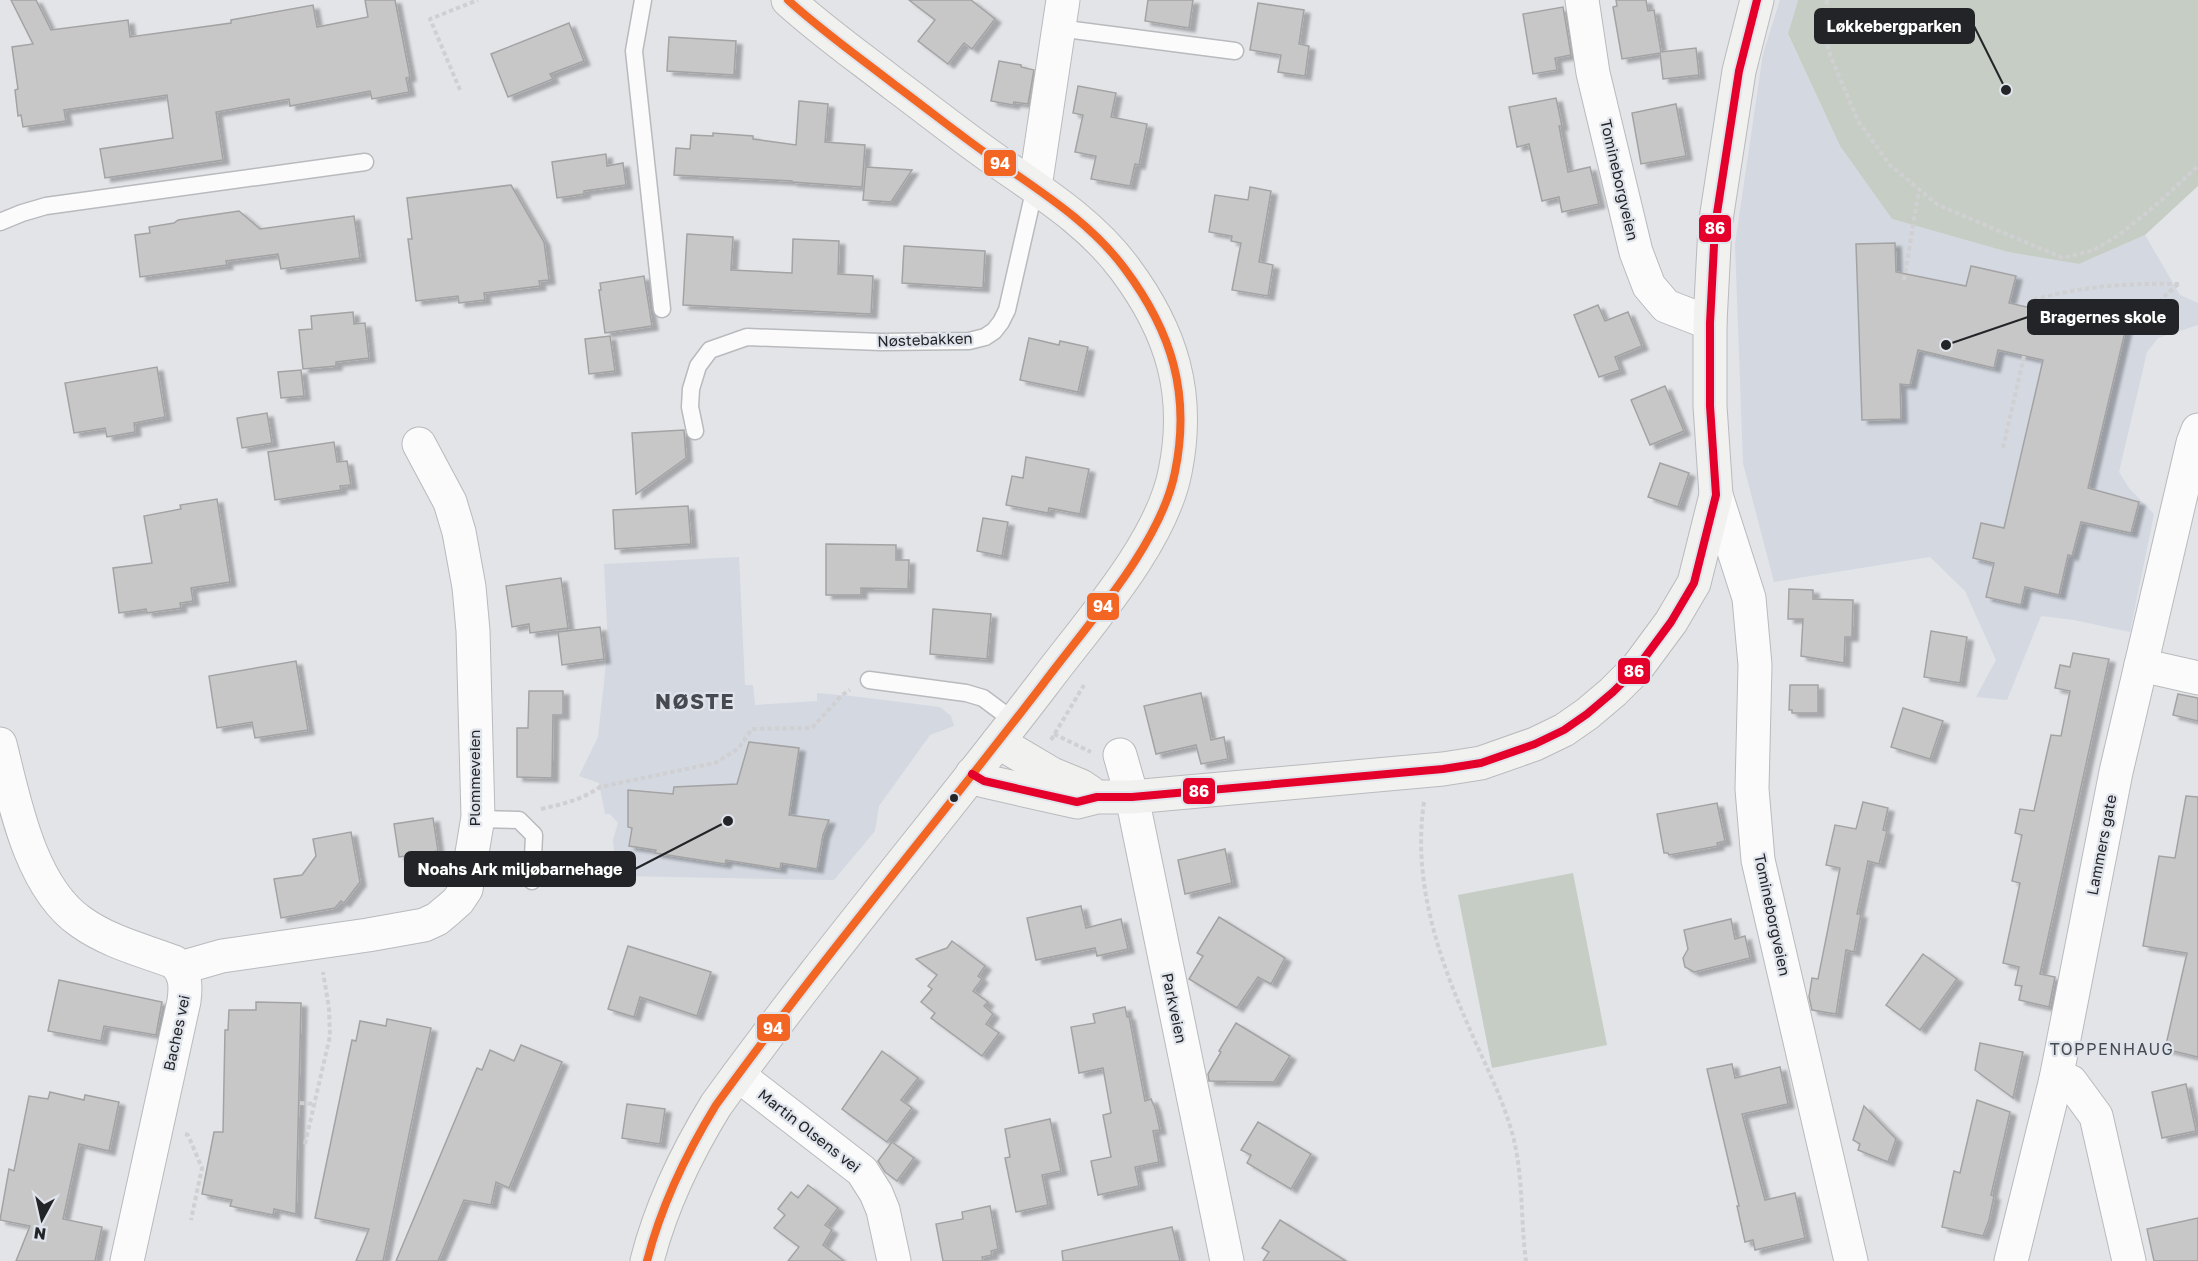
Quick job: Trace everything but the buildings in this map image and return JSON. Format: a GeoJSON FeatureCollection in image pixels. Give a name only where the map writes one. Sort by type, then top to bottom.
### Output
{"type":"FeatureCollection","features":[{"type":"Feature","properties":{"kind":"main road"},"geometry":{"type":"LineString","coordinates":[[647,1261],[667,1198],[703,1127],[738,1075],[1126,574],[1151,534],[1173,482],[1182,422],[1177,374],[1164,334],[1142,294],[1123,266],[1088,228],[817,26],[788,0]]}},
{"type":"Feature","properties":{"kind":"main road"},"geometry":{"type":"LineString","coordinates":[[972,774],[984,782],[1077,802],[1097,797],[1132,797],[1427,771],[1481,763],[1535,744],[1564,730],[1613,692],[1637,668],[1671,622],[1694,583],[1716,495],[1710,406],[1710,323],[1715,226],[1739,71],[1757,0]]}},
{"type":"Feature","properties":{"kind":"main road"},"geometry":{"type":"LineString","coordinates":[[1006,731],[1052,774],[1081,786],[1097,797]]}},
{"type":"Feature","properties":{"kind":"street","name":"Tomineborgveien"},"geometry":{"type":"LineString","coordinates":[[1582,0],[1593,73],[1639,261],[1649,286],[1665,306],[1710,323]]}},
{"type":"Feature","properties":{"kind":"street","name":"Nøstebakken"},"geometry":{"type":"LineString","coordinates":[[1035,187],[1060,14]]}},
{"type":"Feature","properties":{"kind":"street","name":"Lammers gate"},"geometry":{"type":"LineString","coordinates":[[2011,1261],[2056,1079],[2116,772],[2193,443],[2198,430]]}},
{"type":"Feature","properties":{"kind":"street","name":"Plommeveien"},"geometry":{"type":"LineString","coordinates":[[180,968],[222,957],[424,925],[437,919],[458,901],[466,889],[478,819],[473,631],[469,587],[459,532],[450,502],[419,444]]}},
{"type":"Feature","properties":{"kind":"street","name":"Tomineborgveien"},"geometry":{"type":"LineString","coordinates":[[1716,495],[1749,598],[1755,665],[1752,789],[1758,860],[1851,1261]]}},
{"type":"Feature","properties":{"kind":"street"},"geometry":{"type":"LineString","coordinates":[[2141,665],[2198,678]]}},
{"type":"Feature","properties":{"kind":"street"},"geometry":{"type":"LineString","coordinates":[[0,744],[24,831],[37,864],[56,898],[79,921],[111,939],[174,962],[180,968]]}},
{"type":"Feature","properties":{"kind":"street","name":"Parkveien"},"geometry":{"type":"LineString","coordinates":[[1120,756],[1132,797],[1227,1261]]}},
{"type":"Feature","properties":{"kind":"street","name":"Baches vei"},"geometry":{"type":"LineString","coordinates":[[128,1261],[184,1001],[186,987],[180,968]]}},
{"type":"Feature","properties":{"kind":"street","name":"Martin Olsens vei"},"geometry":{"type":"LineString","coordinates":[[738,1075],[862,1171],[883,1210],[894,1261]]}},
{"type":"Feature","properties":{"kind":"street"},"geometry":{"type":"LineString","coordinates":[[2056,1079],[2071,1082],[2096,1116],[2129,1261]]}},
{"type":"Feature","properties":{"kind":"lane"},"geometry":{"type":"LineString","coordinates":[[643,0],[634,51],[662,309]]}},
{"type":"Feature","properties":{"kind":"lane"},"geometry":{"type":"LineString","coordinates":[[1060,14],[1235,51]]}},
{"type":"Feature","properties":{"kind":"lane"},"geometry":{"type":"LineString","coordinates":[[0,222],[46,206],[365,162]]}},
{"type":"Feature","properties":{"kind":"lane","name":"Nøstebakken"},"geometry":{"type":"LineString","coordinates":[[695,431],[690,407],[691,389],[698,366],[710,350],[747,337],[881,342],[969,340],[985,337],[1001,322],[1007,310],[1035,187]]}},
{"type":"Feature","properties":{"kind":"lane"},"geometry":{"type":"LineString","coordinates":[[869,680],[966,693],[983,698],[1006,731]]}},
{"type":"Feature","properties":{"kind":"lane"},"geometry":{"type":"LineString","coordinates":[[478,819],[519,820],[534,835],[532,881]]}},
{"type":"Feature","properties":{"kind":"path"},"geometry":{"type":"LineString","coordinates":[[460,90],[430,20],[478,0]]}},
{"type":"Feature","properties":{"kind":"path"},"geometry":{"type":"LineString","coordinates":[[1827,0],[1825,31],[1829,52],[1858,121],[1890,165],[1938,205],[2062,258],[2094,250],[2119,235],[2198,166]]}},
{"type":"Feature","properties":{"kind":"path"},"geometry":{"type":"LineString","coordinates":[[1904,279],[1919,189]]}},
{"type":"Feature","properties":{"kind":"path"},"geometry":{"type":"LineString","coordinates":[[2034,309],[2036,299],[2067,291],[2139,283],[2179,284],[2150,310],[2131,316],[2130,324],[2141,331]]}},
{"type":"Feature","properties":{"kind":"path"},"geometry":{"type":"LineString","coordinates":[[2003,448],[2024,356]]}},
{"type":"Feature","properties":{"kind":"path"},"geometry":{"type":"LineString","coordinates":[[519,820],[541,809],[584,798],[600,787],[715,763],[738,749],[752,729],[812,728],[836,701]]}},
{"type":"Feature","properties":{"kind":"path"},"geometry":{"type":"LineString","coordinates":[[1427,771],[1420,842],[1425,895],[1441,952],[1469,1029],[1502,1101],[1512,1132],[1518,1166],[1526,1261]]}},
{"type":"Feature","properties":{"kind":"path"},"geometry":{"type":"LineString","coordinates":[[305,1144],[330,1036],[329,1008],[318,942]]}},
{"type":"Feature","properties":{"kind":"path"},"geometry":{"type":"LineString","coordinates":[[300,1103],[316,1104]]}},
{"type":"Feature","properties":{"kind":"path"},"geometry":{"type":"LineString","coordinates":[[156,1129],[188,1135],[202,1167],[191,1220]]}},
{"type":"Feature","properties":{"kind":"shaded area"},"geometry":{"type":"Polygon","coordinates":[[[1780,0],[1798,0],[1788,35],[1840,146],[1892,219],[2008,252],[2079,264],[2145,235],[2180,295],[2198,303],[2198,325],[2158,338],[2147,352],[2119,472],[2129,488],[2154,514],[2130,632],[2074,620],[2041,616],[2007,700],[1976,697],[1996,660],[1965,591],[1930,557],[1774,582],[1743,463],[1735,244],[1763,54],[1780,0]]]}},
{"type":"Feature","properties":{"kind":"shaded area"},"geometry":{"type":"Polygon","coordinates":[[[1798,0],[2198,0],[2198,186],[2145,235],[2079,264],[2008,252],[1892,219],[1840,146],[1788,34],[1798,0]]]}},
{"type":"Feature","properties":{"kind":"shaded area"},"geometry":{"type":"Polygon","coordinates":[[[739,557],[745,685],[753,685],[755,705],[817,701],[817,693],[851,696],[940,707],[951,716],[954,726],[930,735],[879,806],[875,831],[834,880],[623,876],[615,866],[613,840],[618,823],[610,814],[605,814],[599,783],[579,776],[598,737],[608,645],[604,564],[739,557]]]}},
{"type":"Feature","properties":{"kind":"shaded area"},"geometry":{"type":"Polygon","coordinates":[[[1573,873],[1607,1045],[1492,1068],[1458,895],[1573,873]]]}},
{"type":"Feature","properties":{"kind":"transit line","name":"94"},"geometry":{"type":"LineString","coordinates":[[647,1261],[659,1220],[676,1181],[716,1105],[796,998],[1100,610],[1139,555],[1167,499],[1175,472],[1179,443],[1181,416],[1179,390],[1166,340],[1141,293],[1111,251],[1061,206],[952,129],[827,33],[788,0]]}},
{"type":"Feature","properties":{"kind":"transit line","name":"86"},"geometry":{"type":"LineString","coordinates":[[972,774],[984,781],[1077,802],[1097,797],[1132,797],[1443,769],[1481,763],[1535,744],[1564,730],[1613,692],[1637,668],[1671,622],[1694,583],[1716,495],[1710,406],[1710,323],[1715,226],[1739,71],[1757,0]]}},
{"type":"Feature","properties":{"kind":"place","name":"Løkkebergparken"},"geometry":{"type":"Point","coordinates":[2006,90]}},
{"type":"Feature","properties":{"kind":"place","name":"Bragernes skole"},"geometry":{"type":"Point","coordinates":[1946,345]}},
{"type":"Feature","properties":{"kind":"place","name":"Noahs Ark miljøbarnehage"},"geometry":{"type":"Point","coordinates":[728,821]}},
{"type":"Feature","properties":{"kind":"district","name":"NØSTE"},"geometry":{"type":"Point","coordinates":[695,702]}},
{"type":"Feature","properties":{"kind":"district","name":"TOPPENHAUG"},"geometry":{"type":"Point","coordinates":[2112,1049]}}]}
